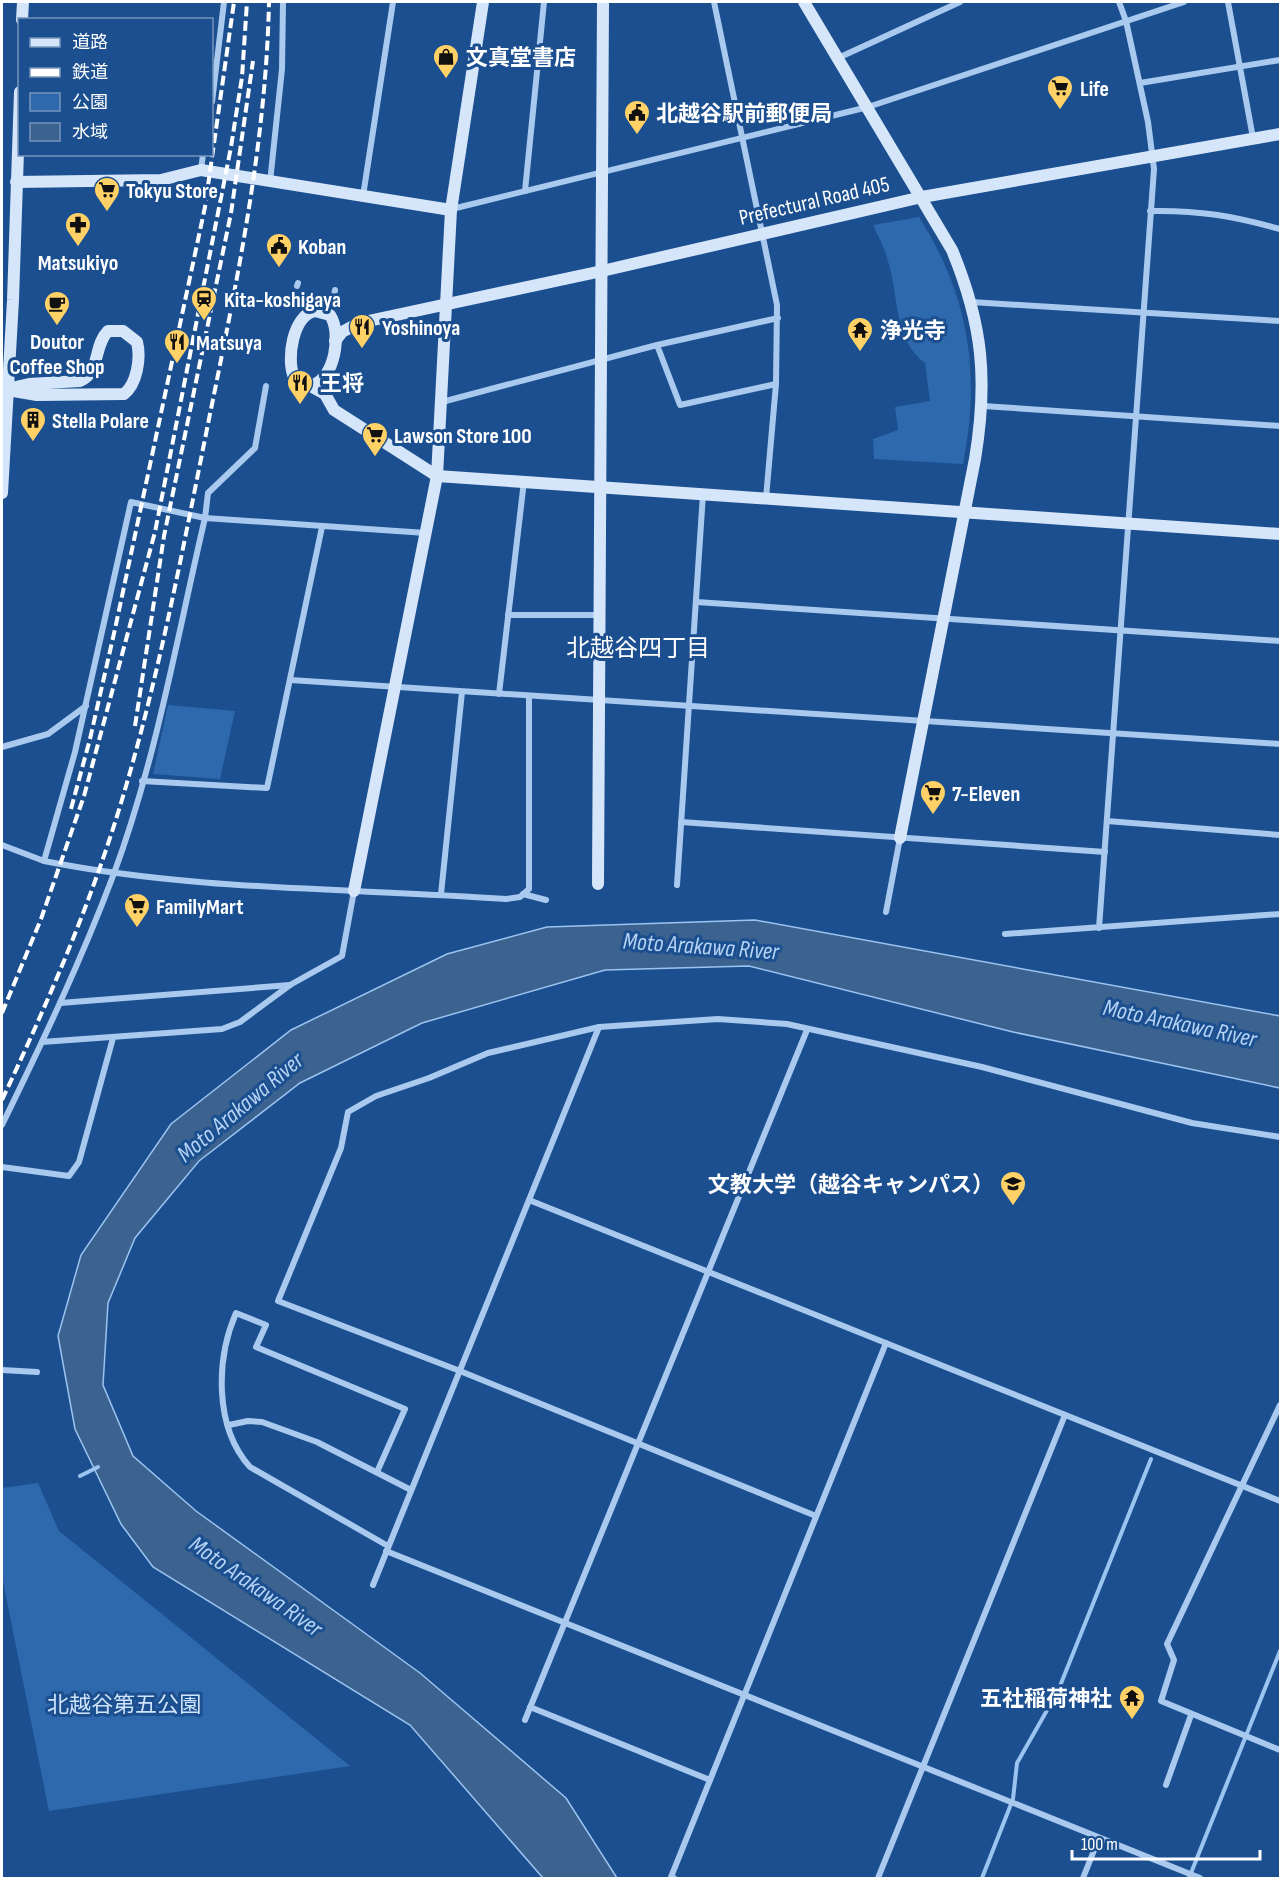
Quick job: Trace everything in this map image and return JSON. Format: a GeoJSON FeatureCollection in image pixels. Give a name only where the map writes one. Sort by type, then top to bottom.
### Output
{"type":"FeatureCollection","features":[{"type":"Feature","properties":{"kind":"street"},"geometry":{"type":"LineString","coordinates":[[22,2],[22,18]]}},
{"type":"Feature","properties":{"kind":"street"},"geometry":{"type":"LineString","coordinates":[[213,94],[224,2]]}},
{"type":"Feature","properties":{"kind":"street"},"geometry":{"type":"LineString","coordinates":[[270,182],[282,69],[284,2]]}},
{"type":"Feature","properties":{"kind":"street"},"geometry":{"type":"LineString","coordinates":[[363,197],[393,2]]}},
{"type":"Feature","properties":{"kind":"street"},"geometry":{"type":"LineString","coordinates":[[42,1042],[222,1029],[240,1022],[290,985],[342,956],[437,476],[451,210],[483,2]]}},
{"type":"Feature","properties":{"kind":"street"},"geometry":{"type":"LineString","coordinates":[[525,191],[544,2]]}},
{"type":"Feature","properties":{"kind":"street"},"geometry":{"type":"LineString","coordinates":[[598,884],[603,2]]}},
{"type":"Feature","properties":{"kind":"street"},"geometry":{"type":"LineString","coordinates":[[714,2],[778,318],[776,384],[766,498]]}},
{"type":"Feature","properties":{"kind":"street"},"geometry":{"type":"LineString","coordinates":[[804,2],[952,250],[970,302],[981,350],[983,406],[886,912]]}},
{"type":"Feature","properties":{"kind":"street"},"geometry":{"type":"LineString","coordinates":[[838,58],[960,2]]}},
{"type":"Feature","properties":{"kind":"street"},"geometry":{"type":"LineString","coordinates":[[1099,928],[1145,311],[1154,155],[1126,21],[1119,2]]}},
{"type":"Feature","properties":{"kind":"street"},"geometry":{"type":"LineString","coordinates":[[16,182],[161,180],[201,170],[451,210],[867,107],[1184,2]]}},
{"type":"Feature","properties":{"kind":"street"},"geometry":{"type":"LineString","coordinates":[[1228,2],[1254,138]]}},
{"type":"Feature","properties":{"kind":"street"},"geometry":{"type":"LineString","coordinates":[[1140,83],[1281,60]]}},
{"type":"Feature","properties":{"kind":"street","name":"Prefectural Road 405"},"geometry":{"type":"LineString","coordinates":[[359,323],[602,271],[921,197],[1281,134]]}},
{"type":"Feature","properties":{"kind":"street"},"geometry":{"type":"LineString","coordinates":[[2,493],[4,389],[13,300],[18,137]]}},
{"type":"Feature","properties":{"kind":"street"},"geometry":{"type":"LineString","coordinates":[[201,170],[203,156]]}},
{"type":"Feature","properties":{"kind":"street"},"geometry":{"type":"LineString","coordinates":[[1150,211],[1185,210],[1230,215],[1281,230]]}},
{"type":"Feature","properties":{"kind":"street"},"geometry":{"type":"LineString","coordinates":[[970,302],[1281,321]]}},
{"type":"Feature","properties":{"kind":"street"},"geometry":{"type":"LineString","coordinates":[[359,323],[315,311],[309,312],[299,322],[291,369],[294,377],[325,394],[334,410],[437,476],[1281,534]]}},
{"type":"Feature","properties":{"kind":"street"},"geometry":{"type":"LineString","coordinates":[[325,394],[327,373],[335,341],[336,325],[330,315]]}},
{"type":"Feature","properties":{"kind":"street"},"geometry":{"type":"LineString","coordinates":[[442,402],[657,345],[778,318]]}},
{"type":"Feature","properties":{"kind":"street"},"geometry":{"type":"LineString","coordinates":[[335,341],[342,332],[359,323]]}},
{"type":"Feature","properties":{"kind":"street"},"geometry":{"type":"LineString","coordinates":[[108,331],[123,331],[137,342],[139,356],[134,382],[124,394],[37,395],[4,389],[28,384],[80,381],[87,378],[95,366],[102,337],[108,331]]}},
{"type":"Feature","properties":{"kind":"street"},"geometry":{"type":"LineString","coordinates":[[657,345],[680,405],[776,384]]}},
{"type":"Feature","properties":{"kind":"street"},"geometry":{"type":"LineString","coordinates":[[306,384],[319,383],[327,373]]}},
{"type":"Feature","properties":{"kind":"street"},"geometry":{"type":"LineString","coordinates":[[2,1125],[60,1003],[113,875],[142,781],[205,518],[208,494],[255,448],[266,386]]}},
{"type":"Feature","properties":{"kind":"street"},"geometry":{"type":"LineString","coordinates":[[983,406],[1281,426]]}},
{"type":"Feature","properties":{"kind":"street"},"geometry":{"type":"LineString","coordinates":[[499,694],[524,481]]}},
{"type":"Feature","properties":{"kind":"street"},"geometry":{"type":"LineString","coordinates":[[677,885],[703,494]]}},
{"type":"Feature","properties":{"kind":"street"},"geometry":{"type":"LineString","coordinates":[[44,861],[86,706],[131,502],[205,518],[426,533]]}},
{"type":"Feature","properties":{"kind":"street"},"geometry":{"type":"LineString","coordinates":[[142,781],[267,788],[322,527]]}},
{"type":"Feature","properties":{"kind":"street"},"geometry":{"type":"LineString","coordinates":[[696,602],[1281,641]]}},
{"type":"Feature","properties":{"kind":"street"},"geometry":{"type":"LineString","coordinates":[[508,615],[599,615]]}},
{"type":"Feature","properties":{"kind":"street"},"geometry":{"type":"LineString","coordinates":[[290,680],[1281,744]]}},
{"type":"Feature","properties":{"kind":"street"},"geometry":{"type":"LineString","coordinates":[[441,894],[462,692]]}},
{"type":"Feature","properties":{"kind":"street"},"geometry":{"type":"LineString","coordinates":[[524,896],[529,889],[529,696]]}},
{"type":"Feature","properties":{"kind":"street"},"geometry":{"type":"LineString","coordinates":[[2,747],[48,734],[86,706]]}},
{"type":"Feature","properties":{"kind":"street"},"geometry":{"type":"LineString","coordinates":[[1107,821],[1281,835]]}},
{"type":"Feature","properties":{"kind":"street"},"geometry":{"type":"LineString","coordinates":[[681,822],[1105,852]]}},
{"type":"Feature","properties":{"kind":"street"},"geometry":{"type":"LineString","coordinates":[[2,845],[44,861],[113,875],[506,899],[524,896],[546,900]]}},
{"type":"Feature","properties":{"kind":"street"},"geometry":{"type":"LineString","coordinates":[[1005,934],[1099,928],[1208,917],[1281,914]]}},
{"type":"Feature","properties":{"kind":"street"},"geometry":{"type":"LineString","coordinates":[[60,1003],[290,985]]}},
{"type":"Feature","properties":{"kind":"street"},"geometry":{"type":"LineString","coordinates":[[816,1516],[460,1371],[278,1301],[341,1148],[348,1113],[376,1096],[429,1078],[488,1053],[599,1028],[718,1019],[767,1022],[807,1029],[982,1067],[1192,1124],[1281,1137]]}},
{"type":"Feature","properties":{"kind":"street"},"geometry":{"type":"LineString","coordinates":[[373,1584],[599,1028]]}},
{"type":"Feature","properties":{"kind":"street"},"geometry":{"type":"LineString","coordinates":[[525,1720],[807,1029]]}},
{"type":"Feature","properties":{"kind":"street"},"geometry":{"type":"LineString","coordinates":[[2,1167],[69,1176],[79,1162],[113,1038]]}},
{"type":"Feature","properties":{"kind":"street"},"geometry":{"type":"LineString","coordinates":[[529,1200],[709,1270],[1281,1501]]}},
{"type":"Feature","properties":{"kind":"street"},"geometry":{"type":"LineString","coordinates":[[377,1472],[405,1409],[256,1347],[266,1325],[236,1313],[229,1328],[220,1386],[235,1445],[250,1467],[387,1549],[1197,1878]]}},
{"type":"Feature","properties":{"kind":"street"},"geometry":{"type":"LineString","coordinates":[[674,1878],[671,1877],[886,1343]]}},
{"type":"Feature","properties":{"kind":"street"},"geometry":{"type":"LineString","coordinates":[[2,1370],[37,1372]]}},
{"type":"Feature","properties":{"kind":"street"},"geometry":{"type":"LineString","coordinates":[[1281,1405],[1240,1485],[1167,1644],[1174,1660],[1161,1701],[1281,1750]]}},
{"type":"Feature","properties":{"kind":"street"},"geometry":{"type":"LineString","coordinates":[[878,1878],[1065,1415]]}},
{"type":"Feature","properties":{"kind":"street"},"geometry":{"type":"LineString","coordinates":[[229,1425],[262,1422],[317,1442],[411,1490]]}},
{"type":"Feature","properties":{"kind":"street"},"geometry":{"type":"LineString","coordinates":[[530,1707],[710,1780]]}},
{"type":"Feature","properties":{"kind":"street"},"geometry":{"type":"LineString","coordinates":[[1166,1785],[1191,1715]]}},
{"type":"Feature","properties":{"kind":"street"},"geometry":{"type":"LineString","coordinates":[[1083,1878],[1099,1838]]}},
{"type":"Feature","properties":{"kind":"green space"},"geometry":{"type":"Polygon","coordinates":[[[919,217],[950,276],[960,306],[966,336],[971,398],[963,464],[874,459],[873,439],[898,430],[895,407],[930,401],[925,363],[915,354],[903,331],[888,260],[873,225],[919,217]]]}},
{"type":"Feature","properties":{"kind":"green space"},"geometry":{"type":"Polygon","coordinates":[[[168,705],[235,711],[220,779],[153,774],[168,705]]]}},
{"type":"Feature","properties":{"kind":"green space","name":"北越谷第五公園"},"geometry":{"type":"Polygon","coordinates":[[[38,1483],[59,1531],[350,1766],[49,1811],[3,1581],[2,1488],[38,1483]]]}},
{"type":"Feature","properties":{"kind":"water","name":"Moto Arakawa River"},"geometry":{"type":"Polygon","coordinates":[[[755,920],[1280,1016],[1280,1088],[1013,1032],[749,966],[605,970],[422,1023],[300,1083],[199,1161],[135,1238],[108,1303],[103,1385],[133,1456],[196,1511],[420,1673],[566,1798],[617,1878],[543,1878],[410,1725],[153,1567],[121,1524],[75,1429],[58,1336],[81,1255],[171,1124],[291,1030],[447,954],[547,927],[755,920]]]}},
{"type":"Feature","properties":{"kind":"waterway"},"geometry":{"type":"LineString","coordinates":[[982,1878],[1013,1799],[1017,1763],[1058,1691],[1151,1459]]}},
{"type":"Feature","properties":{"kind":"waterway"},"geometry":{"type":"LineString","coordinates":[[80,1476],[98,1467]]}},
{"type":"Feature","properties":{"kind":"waterway"},"geometry":{"type":"LineString","coordinates":[[1189,1878],[1280,1651]]}},
{"type":"Feature","properties":{"kind":"railway"},"geometry":{"type":"LineString","coordinates":[[213,150],[234,2]]}},
{"type":"Feature","properties":{"kind":"railway"},"geometry":{"type":"LineString","coordinates":[[2,1013],[41,919],[84,796],[155,532],[231,147],[242,77],[247,2]]}},
{"type":"Feature","properties":{"kind":"railway"},"geometry":{"type":"LineString","coordinates":[[2,1100],[51,991],[96,879],[135,756],[159,660],[180,564],[248,212],[262,107],[269,2]]}},
{"type":"Feature","properties":{"kind":"railway"},"geometry":{"type":"LineString","coordinates":[[135,726],[164,536],[231,213],[253,61]]}},
{"type":"Feature","properties":{"kind":"railway"},"geometry":{"type":"LineString","coordinates":[[71,809],[90,739],[115,629],[205,207],[212,156]]}},
{"type":"Feature","properties":{"kind":"place","name":"文真堂書店"},"geometry":{"type":"Point","coordinates":[446,80]}},
{"type":"Feature","properties":{"kind":"place","name":"Life"},"geometry":{"type":"Point","coordinates":[1060,111]}},
{"type":"Feature","properties":{"kind":"place","name":"北越谷駅前郵便局"},"geometry":{"type":"Point","coordinates":[637,136]}},
{"type":"Feature","properties":{"kind":"place","name":"Tokyu Store"},"geometry":{"type":"Point","coordinates":[107,213]}},
{"type":"Feature","properties":{"kind":"place","name":"Matsukiyo"},"geometry":{"type":"Point","coordinates":[78,248]}},
{"type":"Feature","properties":{"kind":"place","name":"Koban"},"geometry":{"type":"Point","coordinates":[279,269]}},
{"type":"Feature","properties":{"kind":"place","name":"Kita-koshigaya"},"geometry":{"type":"Point","coordinates":[204,322]}},
{"type":"Feature","properties":{"kind":"place","name":"Doutor Coffee Shop"},"geometry":{"type":"Point","coordinates":[57,327]}},
{"type":"Feature","properties":{"kind":"place","name":"Yoshinoya"},"geometry":{"type":"Point","coordinates":[362,350]}},
{"type":"Feature","properties":{"kind":"place","name":"浄光寺"},"geometry":{"type":"Point","coordinates":[860,353]}},
{"type":"Feature","properties":{"kind":"place","name":"Matsuya"},"geometry":{"type":"Point","coordinates":[177,365]}},
{"type":"Feature","properties":{"kind":"place","name":"王将"},"geometry":{"type":"Point","coordinates":[300,406]}},
{"type":"Feature","properties":{"kind":"place","name":"Stella Polare"},"geometry":{"type":"Point","coordinates":[33,443]}},
{"type":"Feature","properties":{"kind":"place","name":"Lawson Store 100"},"geometry":{"type":"Point","coordinates":[375,458]}},
{"type":"Feature","properties":{"kind":"place","name":"7-Eleven"},"geometry":{"type":"Point","coordinates":[933,816]}},
{"type":"Feature","properties":{"kind":"place","name":"FamilyMart"},"geometry":{"type":"Point","coordinates":[137,929]}},
{"type":"Feature","properties":{"kind":"place","name":"文教大学（越谷キャンパス）"},"geometry":{"type":"Point","coordinates":[1013,1207]}},
{"type":"Feature","properties":{"kind":"place","name":"五社稲荷神社"},"geometry":{"type":"Point","coordinates":[1132,1721]}},
{"type":"Feature","properties":{"kind":"district","name":"北越谷四丁目"},"geometry":{"type":"Point","coordinates":[638,648]}}]}
